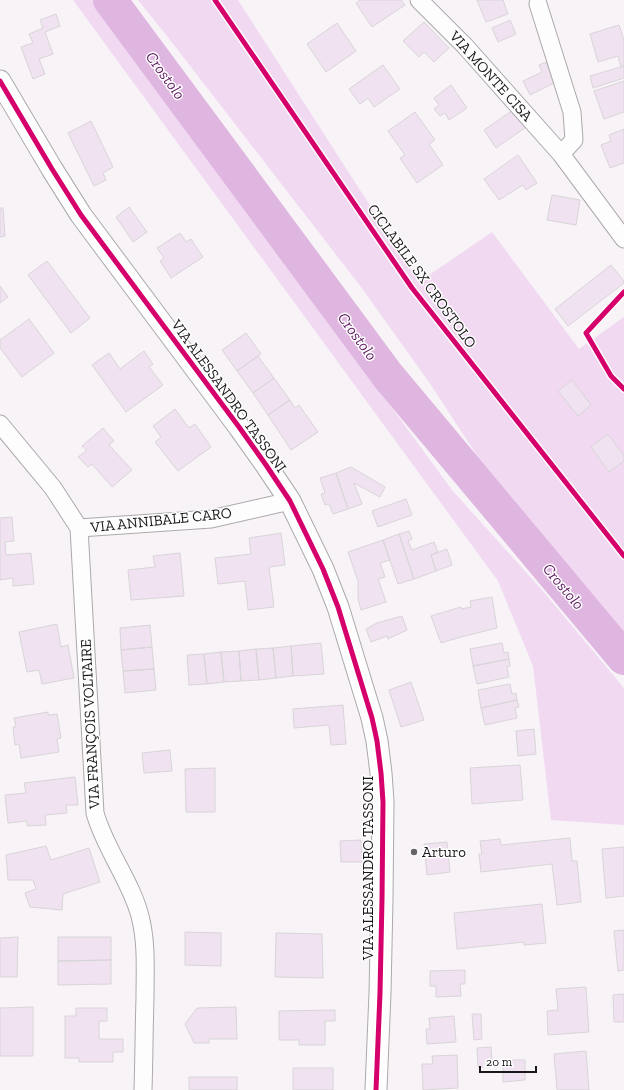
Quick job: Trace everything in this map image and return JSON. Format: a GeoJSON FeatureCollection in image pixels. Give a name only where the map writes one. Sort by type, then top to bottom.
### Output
{"type":"FeatureCollection","features":[{"type":"Feature","properties":{"kind":"street","name":"VIA MONTE CISA"},"geometry":{"type":"LineString","coordinates":[[419,0],[465,46],[561,154],[624,239]]}},
{"type":"Feature","properties":{"kind":"street"},"geometry":{"type":"LineString","coordinates":[[538,4],[572,112],[574,140],[561,154]]}},
{"type":"Feature","properties":{"kind":"street","name":"VIA ALESSANDRO TASSONI"},"geometry":{"type":"LineString","coordinates":[[0,81],[81,215],[239,427],[290,501],[323,569],[338,607],[371,712],[377,741],[381,773],[383,809],[380,985],[376,1090]]}},
{"type":"Feature","properties":{"kind":"street","name":"VIA FRANÇOIS VOLTAIRE"},"geometry":{"type":"LineString","coordinates":[[0,424],[53,488],[79,528],[95,813],[98,827],[134,899],[140,916],[143,932],[145,964],[143,1090]]}},
{"type":"Feature","properties":{"kind":"street","name":"VIA ANNIBALE CARO"},"geometry":{"type":"LineString","coordinates":[[79,528],[210,519],[290,501]]}},
{"type":"Feature","properties":{"kind":"shaded area"},"geometry":{"type":"Polygon","coordinates":[[[73,0],[94,0],[452,490],[542,590],[624,688],[624,825],[551,820],[533,666],[498,581],[73,0]]]}},
{"type":"Feature","properties":{"kind":"shaded area"},"geometry":{"type":"Polygon","coordinates":[[[138,0],[238,0],[419,282],[492,232],[579,349],[624,317],[624,650],[504,497],[431,385],[361,287],[138,0]]]}},
{"type":"Feature","properties":{"kind":"building"},"geometry":{"type":"Polygon","coordinates":[[[360,0],[401,0],[405,5],[372,27],[356,3],[360,0]]]}},
{"type":"Feature","properties":{"kind":"building"},"geometry":{"type":"Polygon","coordinates":[[[477,0],[503,0],[508,14],[486,22],[477,0]]]}},
{"type":"Feature","properties":{"kind":"building"},"geometry":{"type":"Polygon","coordinates":[[[56,14],[60,26],[45,32],[53,54],[39,59],[45,74],[33,79],[21,47],[33,43],[29,34],[43,28],[40,20],[56,14]]]}},
{"type":"Feature","properties":{"kind":"building"},"geometry":{"type":"Polygon","coordinates":[[[510,20],[516,34],[498,42],[492,28],[510,20]]]}},
{"type":"Feature","properties":{"kind":"building"},"geometry":{"type":"Polygon","coordinates":[[[424,22],[449,48],[434,62],[424,52],[419,57],[403,41],[424,22]]]}},
{"type":"Feature","properties":{"kind":"building"},"geometry":{"type":"Polygon","coordinates":[[[337,23],[356,51],[326,72],[307,44],[337,23]]]}},
{"type":"Feature","properties":{"kind":"building"},"geometry":{"type":"Polygon","coordinates":[[[619,25],[624,40],[624,66],[621,67],[618,56],[598,62],[590,34],[619,25]]]}},
{"type":"Feature","properties":{"kind":"building"},"geometry":{"type":"Polygon","coordinates":[[[546,62],[554,83],[530,95],[523,81],[542,72],[539,65],[546,62]]]}},
{"type":"Feature","properties":{"kind":"building"},"geometry":{"type":"Polygon","coordinates":[[[383,65],[400,89],[374,107],[368,98],[360,104],[349,89],[383,65]]]}},
{"type":"Feature","properties":{"kind":"building"},"geometry":{"type":"Polygon","coordinates":[[[624,66],[624,78],[593,88],[590,76],[624,66]]]}},
{"type":"Feature","properties":{"kind":"building"},"geometry":{"type":"Polygon","coordinates":[[[624,81],[624,112],[604,119],[594,91],[624,81]]]}},
{"type":"Feature","properties":{"kind":"building"},"geometry":{"type":"Polygon","coordinates":[[[451,85],[467,108],[449,120],[445,113],[440,116],[434,109],[439,105],[434,98],[451,85]]]}},
{"type":"Feature","properties":{"kind":"building"},"geometry":{"type":"Polygon","coordinates":[[[513,110],[525,128],[496,148],[484,130],[513,110]]]}},
{"type":"Feature","properties":{"kind":"building"},"geometry":{"type":"Polygon","coordinates":[[[415,112],[435,140],[429,144],[443,165],[417,183],[400,158],[405,155],[388,131],[415,112]]]}},
{"type":"Feature","properties":{"kind":"building"},"geometry":{"type":"Polygon","coordinates":[[[91,121],[113,167],[103,173],[106,180],[94,186],[68,133],[91,121]]]}},
{"type":"Feature","properties":{"kind":"building"},"geometry":{"type":"Polygon","coordinates":[[[624,129],[624,163],[610,168],[601,145],[611,141],[609,135],[624,129]]]}},
{"type":"Feature","properties":{"kind":"building"},"geometry":{"type":"Polygon","coordinates":[[[518,155],[537,183],[526,190],[523,185],[499,200],[484,179],[518,155]]]}},
{"type":"Feature","properties":{"kind":"building"},"geometry":{"type":"Polygon","coordinates":[[[552,195],[580,200],[576,225],[547,220],[552,195]]]}},
{"type":"Feature","properties":{"kind":"building"},"geometry":{"type":"Polygon","coordinates":[[[129,207],[147,232],[133,242],[116,217],[129,207]]]}},
{"type":"Feature","properties":{"kind":"building"},"geometry":{"type":"Polygon","coordinates":[[[0,208],[3,208],[5,236],[0,237],[0,208]]]}},
{"type":"Feature","properties":{"kind":"building"},"geometry":{"type":"Polygon","coordinates":[[[180,233],[186,242],[191,239],[203,257],[171,278],[160,261],[164,258],[157,248],[180,233]]]}},
{"type":"Feature","properties":{"kind":"building"},"geometry":{"type":"Polygon","coordinates":[[[47,261],[90,318],[71,333],[28,275],[47,261]]]}},
{"type":"Feature","properties":{"kind":"building"},"geometry":{"type":"Polygon","coordinates":[[[611,265],[624,283],[568,326],[555,309],[611,265]]]}},
{"type":"Feature","properties":{"kind":"building"},"geometry":{"type":"Polygon","coordinates":[[[0,286],[8,297],[0,303],[0,286]]]}},
{"type":"Feature","properties":{"kind":"building"},"geometry":{"type":"Polygon","coordinates":[[[29,319],[54,353],[22,377],[0,348],[0,340],[29,319]]]}},
{"type":"Feature","properties":{"kind":"building"},"geometry":{"type":"Polygon","coordinates":[[[246,333],[261,354],[237,371],[222,350],[246,333]]]}},
{"type":"Feature","properties":{"kind":"building"},"geometry":{"type":"Polygon","coordinates":[[[144,351],[153,364],[149,367],[163,385],[126,412],[92,365],[109,353],[120,369],[144,351]]]}},
{"type":"Feature","properties":{"kind":"building"},"geometry":{"type":"Polygon","coordinates":[[[258,356],[274,378],[253,393],[237,371],[258,356]]]}},
{"type":"Feature","properties":{"kind":"building"},"geometry":{"type":"Polygon","coordinates":[[[274,378],[290,400],[268,415],[253,393],[274,378]]]}},
{"type":"Feature","properties":{"kind":"building"},"geometry":{"type":"Polygon","coordinates":[[[572,380],[591,405],[578,416],[558,391],[572,380]]]}},
{"type":"Feature","properties":{"kind":"building"},"geometry":{"type":"Polygon","coordinates":[[[290,400],[295,408],[299,405],[318,432],[291,450],[268,415],[290,400]]]}},
{"type":"Feature","properties":{"kind":"building"},"geometry":{"type":"Polygon","coordinates":[[[175,409],[189,428],[195,424],[211,447],[178,471],[155,442],[161,437],[153,426],[175,409]]]}},
{"type":"Feature","properties":{"kind":"building"},"geometry":{"type":"Polygon","coordinates":[[[103,428],[114,441],[109,445],[132,470],[112,487],[92,464],[88,467],[78,457],[87,450],[82,446],[103,428]]]}},
{"type":"Feature","properties":{"kind":"building"},"geometry":{"type":"Polygon","coordinates":[[[608,434],[624,456],[624,461],[609,472],[591,447],[608,434]]]}},
{"type":"Feature","properties":{"kind":"building"},"geometry":{"type":"Polygon","coordinates":[[[351,467],[385,487],[380,497],[354,483],[362,504],[348,509],[336,473],[351,467]]]}},
{"type":"Feature","properties":{"kind":"building"},"geometry":{"type":"Polygon","coordinates":[[[336,473],[348,509],[333,514],[329,504],[325,505],[321,494],[325,493],[320,478],[336,473]]]}},
{"type":"Feature","properties":{"kind":"building"},"geometry":{"type":"Polygon","coordinates":[[[406,499],[412,515],[378,527],[372,511],[406,499]]]}},
{"type":"Feature","properties":{"kind":"building"},"geometry":{"type":"Polygon","coordinates":[[[12,517],[14,541],[5,542],[6,555],[31,553],[34,584],[13,586],[13,578],[0,580],[0,518],[12,517]]]}},
{"type":"Feature","properties":{"kind":"building"},"geometry":{"type":"Polygon","coordinates":[[[409,531],[412,539],[408,541],[412,550],[434,542],[438,552],[431,555],[436,571],[414,579],[399,534],[409,531]]]}},
{"type":"Feature","properties":{"kind":"building"},"geometry":{"type":"Polygon","coordinates":[[[281,533],[285,565],[269,567],[274,607],[248,610],[245,581],[218,584],[215,558],[251,554],[249,538],[281,533]]]}},
{"type":"Feature","properties":{"kind":"building"},"geometry":{"type":"Polygon","coordinates":[[[399,534],[414,579],[398,584],[383,540],[399,534]]]}},
{"type":"Feature","properties":{"kind":"building"},"geometry":{"type":"Polygon","coordinates":[[[383,540],[390,560],[380,563],[385,577],[378,579],[386,602],[361,610],[358,599],[358,581],[348,552],[383,540]]]}},
{"type":"Feature","properties":{"kind":"building"},"geometry":{"type":"Polygon","coordinates":[[[447,549],[452,565],[436,571],[431,555],[447,549]]]}},
{"type":"Feature","properties":{"kind":"building"},"geometry":{"type":"Polygon","coordinates":[[[180,553],[184,596],[131,600],[128,570],[155,567],[153,556],[180,553]]]}},
{"type":"Feature","properties":{"kind":"building"},"geometry":{"type":"Polygon","coordinates":[[[492,597],[497,628],[441,643],[431,616],[461,607],[461,609],[471,607],[470,601],[492,597]]]}},
{"type":"Feature","properties":{"kind":"building"},"geometry":{"type":"Polygon","coordinates":[[[402,616],[407,630],[388,639],[387,636],[371,642],[366,629],[377,623],[402,616]]]}},
{"type":"Feature","properties":{"kind":"building"},"geometry":{"type":"Polygon","coordinates":[[[57,624],[61,647],[68,645],[74,678],[42,684],[39,670],[27,672],[19,632],[57,624]]]}},
{"type":"Feature","properties":{"kind":"building"},"geometry":{"type":"Polygon","coordinates":[[[150,625],[152,647],[121,650],[120,628],[150,625]]]}},
{"type":"Feature","properties":{"kind":"building"},"geometry":{"type":"Polygon","coordinates":[[[321,643],[324,674],[293,676],[291,646],[321,643]]]}},
{"type":"Feature","properties":{"kind":"building"},"geometry":{"type":"Polygon","coordinates":[[[502,643],[504,653],[508,652],[509,659],[473,666],[470,649],[502,643]]]}},
{"type":"Feature","properties":{"kind":"building"},"geometry":{"type":"Polygon","coordinates":[[[291,646],[293,676],[276,678],[273,648],[291,646]]]}},
{"type":"Feature","properties":{"kind":"building"},"geometry":{"type":"Polygon","coordinates":[[[152,647],[154,669],[123,671],[121,650],[152,647]]]}},
{"type":"Feature","properties":{"kind":"building"},"geometry":{"type":"Polygon","coordinates":[[[273,648],[276,678],[259,680],[256,649],[273,648]]]}},
{"type":"Feature","properties":{"kind":"building"},"geometry":{"type":"Polygon","coordinates":[[[256,649],[259,680],[241,681],[239,651],[256,649]]]}},
{"type":"Feature","properties":{"kind":"building"},"geometry":{"type":"Polygon","coordinates":[[[239,651],[241,681],[224,682],[221,652],[239,651]]]}},
{"type":"Feature","properties":{"kind":"building"},"geometry":{"type":"Polygon","coordinates":[[[221,652],[224,682],[207,684],[204,654],[221,652]]]}},
{"type":"Feature","properties":{"kind":"building"},"geometry":{"type":"Polygon","coordinates":[[[204,654],[207,684],[189,685],[187,655],[204,654]]]}},
{"type":"Feature","properties":{"kind":"building"},"geometry":{"type":"Polygon","coordinates":[[[509,659],[510,666],[507,667],[509,677],[477,684],[473,666],[509,659]]]}},
{"type":"Feature","properties":{"kind":"building"},"geometry":{"type":"Polygon","coordinates":[[[154,669],[156,690],[125,693],[123,671],[154,669]]]}},
{"type":"Feature","properties":{"kind":"building"},"geometry":{"type":"Polygon","coordinates":[[[411,682],[424,720],[401,727],[389,690],[411,682]]]}},
{"type":"Feature","properties":{"kind":"building"},"geometry":{"type":"Polygon","coordinates":[[[510,684],[512,694],[516,693],[517,700],[481,708],[478,690],[510,684]]]}},
{"type":"Feature","properties":{"kind":"building"},"geometry":{"type":"Polygon","coordinates":[[[517,700],[519,707],[515,708],[517,718],[485,725],[481,708],[517,700]]]}},
{"type":"Feature","properties":{"kind":"building"},"geometry":{"type":"Polygon","coordinates":[[[343,705],[346,744],[331,745],[329,725],[294,728],[293,709],[343,705]]]}},
{"type":"Feature","properties":{"kind":"building"},"geometry":{"type":"Polygon","coordinates":[[[48,712],[48,715],[57,714],[61,738],[57,739],[59,752],[21,758],[19,744],[15,745],[13,727],[16,727],[14,718],[48,712]]]}},
{"type":"Feature","properties":{"kind":"building"},"geometry":{"type":"Polygon","coordinates":[[[534,729],[536,754],[518,756],[516,731],[534,729]]]}},
{"type":"Feature","properties":{"kind":"building"},"geometry":{"type":"Polygon","coordinates":[[[170,750],[172,771],[144,773],[142,753],[170,750]]]}},
{"type":"Feature","properties":{"kind":"building"},"geometry":{"type":"Polygon","coordinates":[[[520,765],[523,800],[472,804],[470,768],[520,765]]]}},
{"type":"Feature","properties":{"kind":"building"},"geometry":{"type":"Polygon","coordinates":[[[215,768],[215,812],[186,812],[185,769],[215,768]]]}},
{"type":"Feature","properties":{"kind":"building"},"geometry":{"type":"Polygon","coordinates":[[[75,777],[78,805],[66,805],[67,813],[45,815],[46,825],[27,826],[27,821],[8,823],[5,795],[26,793],[24,783],[75,777]]]}},
{"type":"Feature","properties":{"kind":"building"},"geometry":{"type":"Polygon","coordinates":[[[570,838],[572,861],[577,861],[581,902],[557,905],[552,864],[481,872],[479,854],[482,854],[480,841],[500,839],[501,845],[570,838]]]}},
{"type":"Feature","properties":{"kind":"building"},"geometry":{"type":"Polygon","coordinates":[[[361,840],[362,862],[341,862],[340,841],[361,840]]]}},
{"type":"Feature","properties":{"kind":"building"},"geometry":{"type":"Polygon","coordinates":[[[447,842],[450,872],[427,875],[424,844],[447,842]]]}},
{"type":"Feature","properties":{"kind":"building"},"geometry":{"type":"Polygon","coordinates":[[[46,846],[51,860],[89,848],[100,882],[63,894],[62,910],[30,907],[25,893],[36,889],[33,880],[8,880],[6,855],[46,846]]]}},
{"type":"Feature","properties":{"kind":"building"},"geometry":{"type":"Polygon","coordinates":[[[624,847],[624,896],[606,898],[602,849],[624,847]]]}},
{"type":"Feature","properties":{"kind":"building"},"geometry":{"type":"Polygon","coordinates":[[[542,904],[546,943],[524,945],[524,942],[457,949],[454,913],[542,904]]]}},
{"type":"Feature","properties":{"kind":"building"},"geometry":{"type":"Polygon","coordinates":[[[624,930],[624,970],[618,971],[614,931],[624,930]]]}},
{"type":"Feature","properties":{"kind":"building"},"geometry":{"type":"Polygon","coordinates":[[[185,932],[221,933],[221,966],[185,965],[185,932]]]}},
{"type":"Feature","properties":{"kind":"building"},"geometry":{"type":"Polygon","coordinates":[[[276,933],[322,934],[323,978],[275,977],[276,933]]]}},
{"type":"Feature","properties":{"kind":"building"},"geometry":{"type":"Polygon","coordinates":[[[18,937],[17,977],[0,977],[0,938],[18,937]]]}},
{"type":"Feature","properties":{"kind":"building"},"geometry":{"type":"Polygon","coordinates":[[[58,937],[111,937],[111,960],[58,961],[58,937]]]}},
{"type":"Feature","properties":{"kind":"building"},"geometry":{"type":"Polygon","coordinates":[[[111,960],[111,984],[58,985],[58,961],[111,960]]]}},
{"type":"Feature","properties":{"kind":"building"},"geometry":{"type":"Polygon","coordinates":[[[465,970],[465,984],[460,984],[461,996],[436,997],[436,986],[430,986],[430,971],[465,970]]]}},
{"type":"Feature","properties":{"kind":"building"},"geometry":{"type":"Polygon","coordinates":[[[586,987],[589,1032],[548,1035],[547,1011],[558,1010],[556,989],[586,987]]]}},
{"type":"Feature","properties":{"kind":"building"},"geometry":{"type":"Polygon","coordinates":[[[624,994],[624,1022],[614,1022],[613,995],[624,994]]]}},
{"type":"Feature","properties":{"kind":"building"},"geometry":{"type":"Polygon","coordinates":[[[33,1007],[33,1056],[0,1056],[0,1008],[33,1007]]]}},
{"type":"Feature","properties":{"kind":"building"},"geometry":{"type":"Polygon","coordinates":[[[236,1007],[237,1039],[209,1039],[209,1043],[194,1043],[185,1024],[197,1008],[236,1007]]]}},
{"type":"Feature","properties":{"kind":"building"},"geometry":{"type":"Polygon","coordinates":[[[76,1008],[107,1008],[107,1021],[99,1021],[99,1039],[123,1039],[123,1052],[113,1052],[113,1062],[79,1062],[79,1058],[65,1058],[65,1016],[76,1016],[76,1008]]]}},
{"type":"Feature","properties":{"kind":"building"},"geometry":{"type":"Polygon","coordinates":[[[335,1010],[335,1021],[325,1021],[325,1045],[299,1045],[299,1040],[279,1040],[279,1011],[335,1010]]]}},
{"type":"Feature","properties":{"kind":"building"},"geometry":{"type":"Polygon","coordinates":[[[472,1014],[481,1014],[482,1039],[474,1040],[472,1014]]]}},
{"type":"Feature","properties":{"kind":"building"},"geometry":{"type":"Polygon","coordinates":[[[454,1016],[456,1042],[427,1044],[426,1029],[430,1029],[429,1018],[454,1016]]]}},
{"type":"Feature","properties":{"kind":"building"},"geometry":{"type":"Polygon","coordinates":[[[491,1047],[491,1067],[478,1067],[477,1048],[491,1047]]]}},
{"type":"Feature","properties":{"kind":"building"},"geometry":{"type":"Polygon","coordinates":[[[586,1051],[589,1090],[557,1090],[554,1054],[586,1051]]]}},
{"type":"Feature","properties":{"kind":"building"},"geometry":{"type":"Polygon","coordinates":[[[457,1055],[458,1088],[423,1090],[422,1064],[433,1064],[432,1056],[457,1055]]]}},
{"type":"Feature","properties":{"kind":"building"},"geometry":{"type":"Polygon","coordinates":[[[503,1060],[525,1060],[525,1080],[503,1082],[503,1060]]]}},
{"type":"Feature","properties":{"kind":"building"},"geometry":{"type":"Polygon","coordinates":[[[293,1068],[333,1068],[333,1090],[293,1090],[293,1068]]]}},
{"type":"Feature","properties":{"kind":"building"},"geometry":{"type":"Polygon","coordinates":[[[189,1077],[237,1077],[237,1090],[189,1090],[189,1077]]]}},
{"type":"Feature","properties":{"kind":"waterway","name":"Crostolo"},"geometry":{"type":"LineString","coordinates":[[110,0],[388,376],[624,658]]}},
{"type":"Feature","properties":{"kind":"cycle path","name":"CICLABILE SX CROSTOLO"},"geometry":{"type":"LineString","coordinates":[[215,0],[412,288],[624,556]]}},
{"type":"Feature","properties":{"kind":"cycle path"},"geometry":{"type":"LineString","coordinates":[[0,81],[81,215],[239,427],[290,501],[323,569],[338,607],[372,718],[377,741],[381,773],[383,802],[382,899],[376,1090]]}},
{"type":"Feature","properties":{"kind":"cycle path"},"geometry":{"type":"LineString","coordinates":[[624,292],[586,333],[611,376],[624,389]]}},
{"type":"Feature","properties":{"kind":"place","name":"Arturo"},"geometry":{"type":"Point","coordinates":[414,852]}}]}
